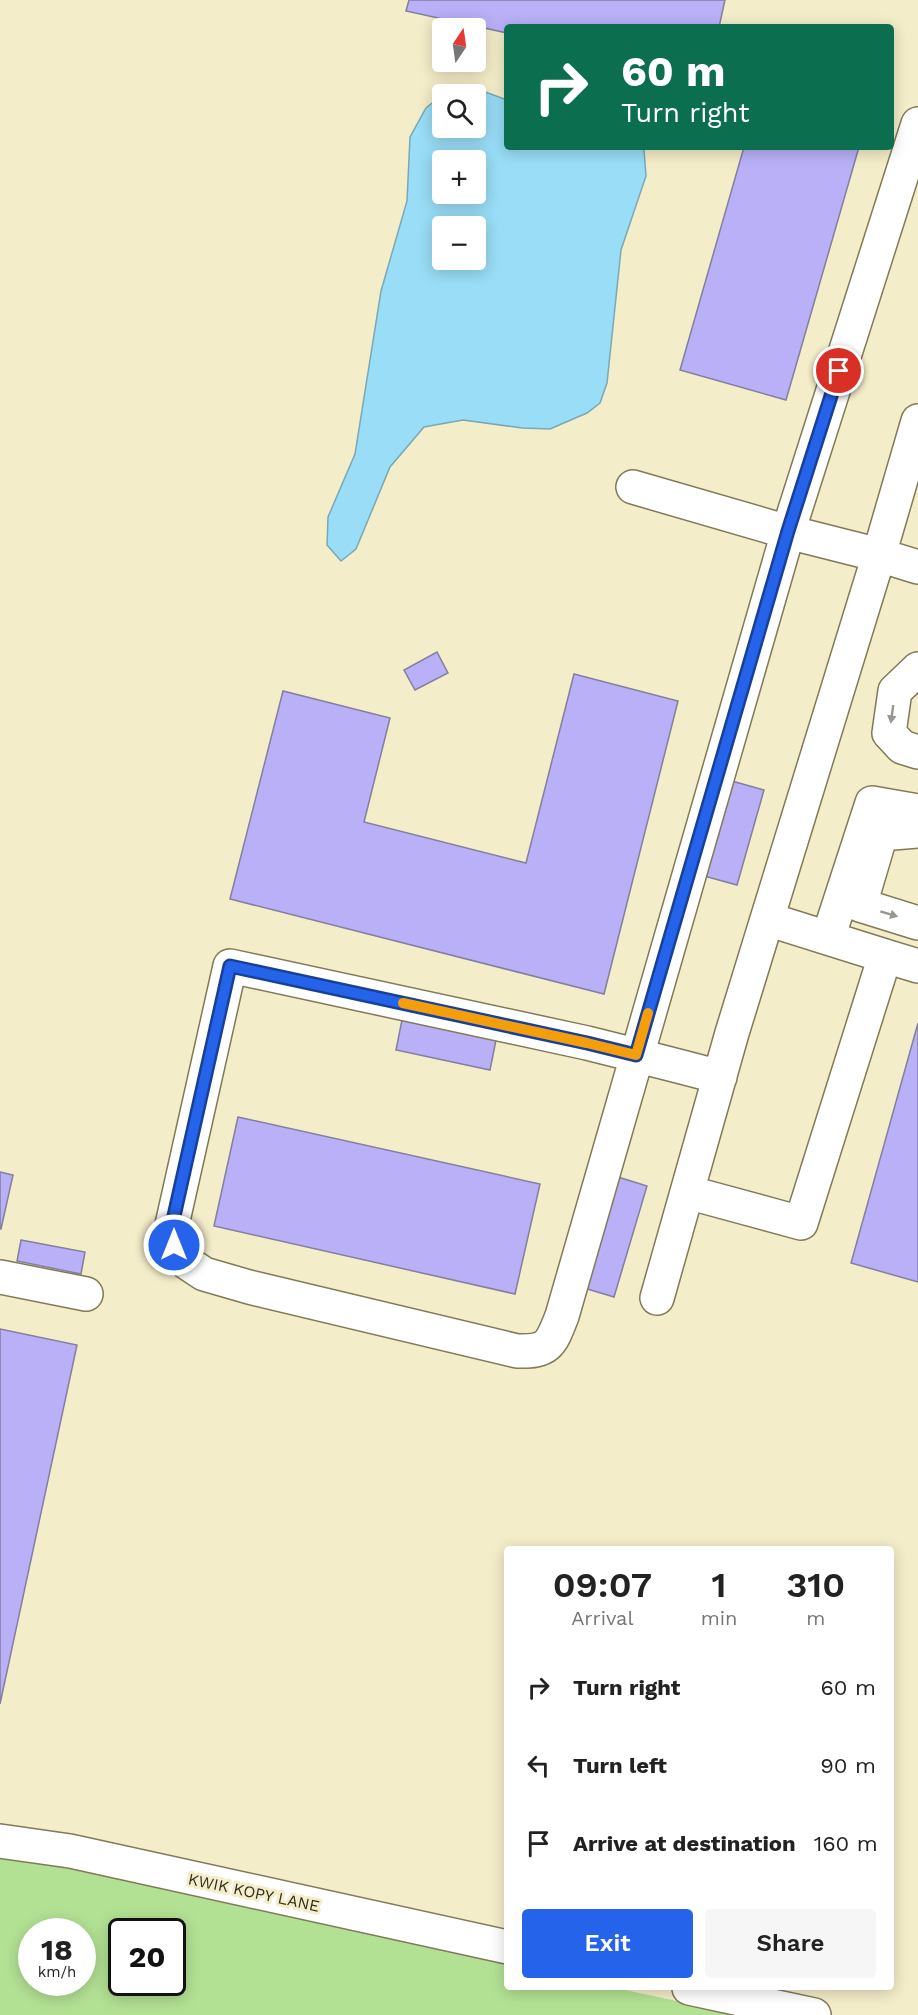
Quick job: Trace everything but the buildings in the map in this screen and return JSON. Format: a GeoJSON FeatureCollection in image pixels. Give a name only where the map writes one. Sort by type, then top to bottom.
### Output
{"type":"FeatureCollection","features":[{"type":"Feature","properties":{"kind":"street"},"geometry":{"type":"LineString","coordinates":[[720,1077],[636,1055],[575,1040],[230,966],[172,1225],[174,1245],[183,1260],[204,1274],[249,1287],[517,1351],[536,1351],[553,1340],[562,1316],[636,1055],[788,531],[918,124]]}},
{"type":"Feature","properties":{"kind":"street"},"geometry":{"type":"LineString","coordinates":[[657,1298],[720,1077],[918,420]]}},
{"type":"Feature","properties":{"kind":"street"},"geometry":{"type":"LineString","coordinates":[[633,487],[918,567]]}},
{"type":"Feature","properties":{"kind":"street"},"geometry":{"type":"LineString","coordinates":[[918,669],[895,691],[889,733],[902,747],[918,752]]}},
{"type":"Feature","properties":{"kind":"street"},"geometry":{"type":"LineString","coordinates":[[828,938],[872,803],[918,811]]}},
{"type":"Feature","properties":{"kind":"street"},"geometry":{"type":"LineString","coordinates":[[918,831],[880,834],[860,905],[918,923]]}},
{"type":"Feature","properties":{"kind":"street"},"geometry":{"type":"LineString","coordinates":[[767,919],[918,966]]}},
{"type":"Feature","properties":{"kind":"street"},"geometry":{"type":"LineString","coordinates":[[687,1192],[801,1223],[885,956]]}},
{"type":"Feature","properties":{"kind":"street"},"geometry":{"type":"LineString","coordinates":[[0,1277],[86,1294]]}},
{"type":"Feature","properties":{"kind":"street","name":"KWIK KOPY LANE"},"geometry":{"type":"LineString","coordinates":[[0,1841],[70,1851],[504,1946]]}},
{"type":"Feature","properties":{"kind":"street"},"geometry":{"type":"LineString","coordinates":[[698,1990],[814,2015]]}},
{"type":"Feature","properties":{"kind":"green space"},"geometry":{"type":"Polygon","coordinates":[[[0,1855],[128,1876],[504,1962],[504,1990],[625,1990],[742,2015],[0,2015],[0,1855]]]}},
{"type":"Feature","properties":{"kind":"water"},"geometry":{"type":"Polygon","coordinates":[[[486,92],[504,99],[504,150],[644,150],[646,176],[621,250],[607,383],[600,403],[587,413],[550,429],[522,428],[463,420],[424,427],[390,467],[356,549],[341,561],[327,545],[328,517],[355,454],[381,291],[407,201],[410,137],[426,108],[432,103],[432,138],[486,138],[486,92]]]}},
{"type":"Feature","properties":{"kind":"slow traffic"},"geometry":{"type":"LineString","coordinates":[[403,1003],[636,1055],[648,1013]]}},
{"type":"Feature","properties":{"kind":"route"},"geometry":{"type":"LineString","coordinates":[[174,1245],[172,1225],[230,966],[636,1055],[788,531],[839,371]]}}]}
